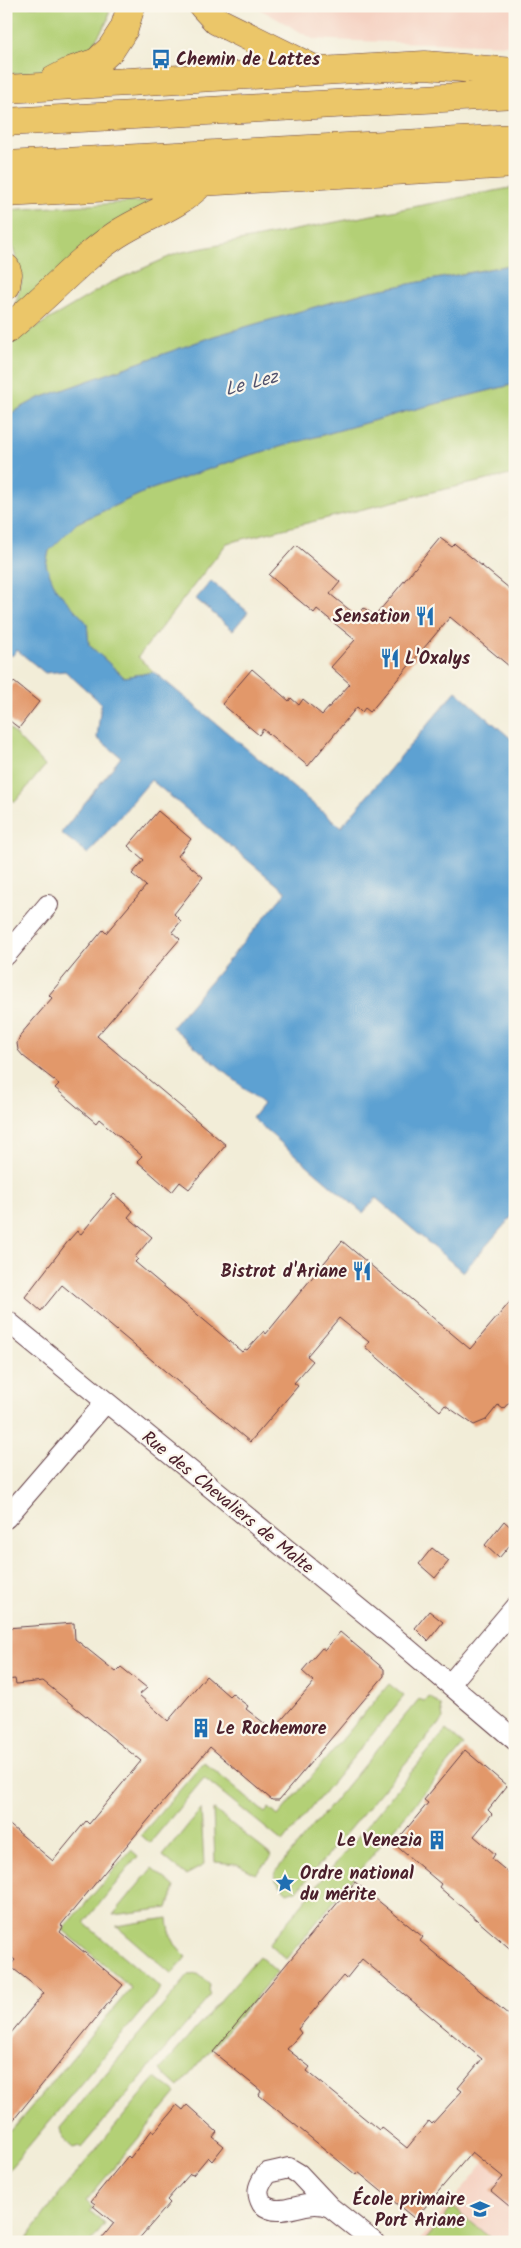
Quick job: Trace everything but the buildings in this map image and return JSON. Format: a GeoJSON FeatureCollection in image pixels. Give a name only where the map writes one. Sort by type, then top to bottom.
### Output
{"type":"FeatureCollection","features":[{"type":"Feature","properties":{"kind":"main road"},"geometry":{"type":"LineString","coordinates":[[43,86],[73,70],[97,62],[111,49],[124,29],[131,6]]}},
{"type":"Feature","properties":{"kind":"main road"},"geometry":{"type":"LineString","coordinates":[[203,6],[217,21],[322,73]]}},
{"type":"Feature","properties":{"kind":"main road"},"geometry":{"type":"LineString","coordinates":[[6,89],[234,75],[322,73],[425,65],[515,72]]}},
{"type":"Feature","properties":{"kind":"main road"},"geometry":{"type":"LineString","coordinates":[[6,122],[515,94]]}},
{"type":"Feature","properties":{"kind":"main road"},"geometry":{"type":"LineString","coordinates":[[6,165],[515,138]]}},
{"type":"Feature","properties":{"kind":"main road"},"geometry":{"type":"LineString","coordinates":[[6,193],[515,164]]}},
{"type":"Feature","properties":{"kind":"main road"},"geometry":{"type":"LineString","coordinates":[[6,330],[28,313],[74,268],[117,234],[186,197],[201,183]]}},
{"type":"Feature","properties":{"kind":"main road"},"geometry":{"type":"LineString","coordinates":[[6,268],[8,274],[6,286]]}},
{"type":"Feature","properties":{"kind":"street"},"geometry":{"type":"LineString","coordinates":[[6,955],[48,905]]}},
{"type":"Feature","properties":{"kind":"street","name":"Rue des Chevaliers de Malte"},"geometry":{"type":"LineString","coordinates":[[6,1320],[450,1684],[515,1740]]}},
{"type":"Feature","properties":{"kind":"street"},"geometry":{"type":"LineString","coordinates":[[6,1518],[106,1402]]}},
{"type":"Feature","properties":{"kind":"street"},"geometry":{"type":"LineString","coordinates":[[450,1684],[515,1607]]}},
{"type":"Feature","properties":{"kind":"street"},"geometry":{"type":"LineString","coordinates":[[330,2207],[374,2242]]}},
{"type":"Feature","properties":{"kind":"shaded area"},"geometry":{"type":"Polygon","coordinates":[[[254,6],[515,6],[515,45],[313,39],[254,6]]]}},
{"type":"Feature","properties":{"kind":"shaded area","name":"École primaire Port Ariane"},"geometry":{"type":"Polygon","coordinates":[[[515,2124],[515,2242],[418,2242],[473,2176],[515,2124]]]}},
{"type":"Feature","properties":{"kind":"green space"},"geometry":{"type":"Polygon","coordinates":[[[6,6],[110,6],[108,20],[89,51],[43,73],[6,74],[6,6]]]}},
{"type":"Feature","properties":{"kind":"green space"},"geometry":{"type":"Polygon","coordinates":[[[515,187],[515,264],[367,292],[214,336],[37,399],[6,416],[6,345],[110,283],[178,253],[515,187]]]}},
{"type":"Feature","properties":{"kind":"green space"},"geometry":{"type":"Polygon","coordinates":[[[153,201],[12,317],[22,280],[10,237],[6,232],[6,210],[153,201]]]}},
{"type":"Feature","properties":{"kind":"green space"},"geometry":{"type":"Polygon","coordinates":[[[515,384],[515,474],[432,492],[227,543],[138,657],[154,672],[124,677],[89,645],[87,623],[55,589],[46,565],[49,551],[77,523],[149,490],[244,457],[408,411],[515,384]]]}},
{"type":"Feature","properties":{"kind":"green space"},"geometry":{"type":"Polygon","coordinates":[[[6,725],[45,766],[15,802],[6,794],[6,725]]]}},
{"type":"Feature","properties":{"kind":"green space"},"geometry":{"type":"Polygon","coordinates":[[[389,1684],[404,1696],[283,1842],[204,1778],[150,1843],[141,1835],[204,1762],[265,1813],[269,1808],[278,1816],[389,1684]]]}},
{"type":"Feature","properties":{"kind":"green space"},"geometry":{"type":"Polygon","coordinates":[[[430,1697],[441,1706],[443,1719],[296,1892],[293,1890],[287,1892],[276,1881],[275,1872],[419,1699],[424,1701],[430,1697]]]}},
{"type":"Feature","properties":{"kind":"green space"},"geometry":{"type":"Polygon","coordinates":[[[446,1730],[464,1745],[286,1959],[269,1944],[446,1730]]]}},
{"type":"Feature","properties":{"kind":"green space"},"geometry":{"type":"Polygon","coordinates":[[[201,1809],[204,1865],[186,1875],[163,1856],[201,1809]]]}},
{"type":"Feature","properties":{"kind":"green space"},"geometry":{"type":"Polygon","coordinates":[[[213,1809],[272,1856],[256,1874],[237,1864],[215,1862],[213,1809]]]}},
{"type":"Feature","properties":{"kind":"green space"},"geometry":{"type":"Polygon","coordinates":[[[131,1850],[138,1856],[84,1923],[161,1988],[6,2173],[6,2127],[11,2131],[131,1988],[63,1930],[131,1850]]]}},
{"type":"Feature","properties":{"kind":"green space"},"geometry":{"type":"Polygon","coordinates":[[[152,1868],[175,1887],[168,1908],[113,1915],[152,1868]]]}},
{"type":"Feature","properties":{"kind":"green space"},"geometry":{"type":"Polygon","coordinates":[[[168,1918],[173,1940],[186,1957],[172,1974],[116,1926],[168,1918]]]}},
{"type":"Feature","properties":{"kind":"green space"},"geometry":{"type":"Polygon","coordinates":[[[259,1956],[277,1972],[179,2087],[160,2070],[259,1956]]]}},
{"type":"Feature","properties":{"kind":"green space"},"geometry":{"type":"Polygon","coordinates":[[[198,1974],[210,1984],[209,1990],[211,1995],[81,2148],[79,2146],[73,2148],[62,2138],[60,2128],[189,1975],[198,1974]]]}},
{"type":"Feature","properties":{"kind":"green space"},"geometry":{"type":"Polygon","coordinates":[[[156,2077],[176,2093],[86,2201],[93,2208],[90,2211],[105,2224],[91,2242],[24,2242],[59,2194],[156,2077]]]}},
{"type":"Feature","properties":{"kind":"green space"},"geometry":{"type":"Polygon","coordinates":[[[453,2207],[495,2242],[424,2242],[453,2207]]]}},
{"type":"Feature","properties":{"kind":"water","name":"Le Lez"},"geometry":{"type":"Polygon","coordinates":[[[515,264],[515,384],[408,411],[244,457],[149,490],[77,523],[49,551],[46,565],[56,589],[87,623],[89,645],[124,677],[154,672],[341,827],[456,691],[515,742],[515,1213],[463,1272],[376,1198],[363,1213],[252,1118],[263,1104],[172,1027],[286,892],[151,780],[88,854],[61,833],[121,757],[97,738],[101,703],[65,671],[45,673],[17,650],[12,656],[6,651],[6,416],[37,399],[214,336],[367,292],[515,264]]]}},
{"type":"Feature","properties":{"kind":"water"},"geometry":{"type":"Polygon","coordinates":[[[211,581],[248,612],[233,630],[196,599],[211,581]]]}},
{"type":"Feature","properties":{"kind":"place","name":"Chemin de Lattes"},"geometry":{"type":"Point","coordinates":[161,59]}},
{"type":"Feature","properties":{"kind":"place","name":"Sensation"},"geometry":{"type":"Point","coordinates":[425,616]}},
{"type":"Feature","properties":{"kind":"place","name":"L'Oxalys"},"geometry":{"type":"Point","coordinates":[390,658]}},
{"type":"Feature","properties":{"kind":"place","name":"Bistrot d'Ariane"},"geometry":{"type":"Point","coordinates":[362,1271]}},
{"type":"Feature","properties":{"kind":"place","name":"Le Rochemore"},"geometry":{"type":"Point","coordinates":[201,1728]}},
{"type":"Feature","properties":{"kind":"place","name":"Le Venezia"},"geometry":{"type":"Point","coordinates":[437,1840]}},
{"type":"Feature","properties":{"kind":"place","name":"Ordre national du mérite"},"geometry":{"type":"Point","coordinates":[285,1883]}},
{"type":"Feature","properties":{"kind":"place","name":"École primaire Port Ariane"},"geometry":{"type":"Point","coordinates":[480,2209]}}]}
